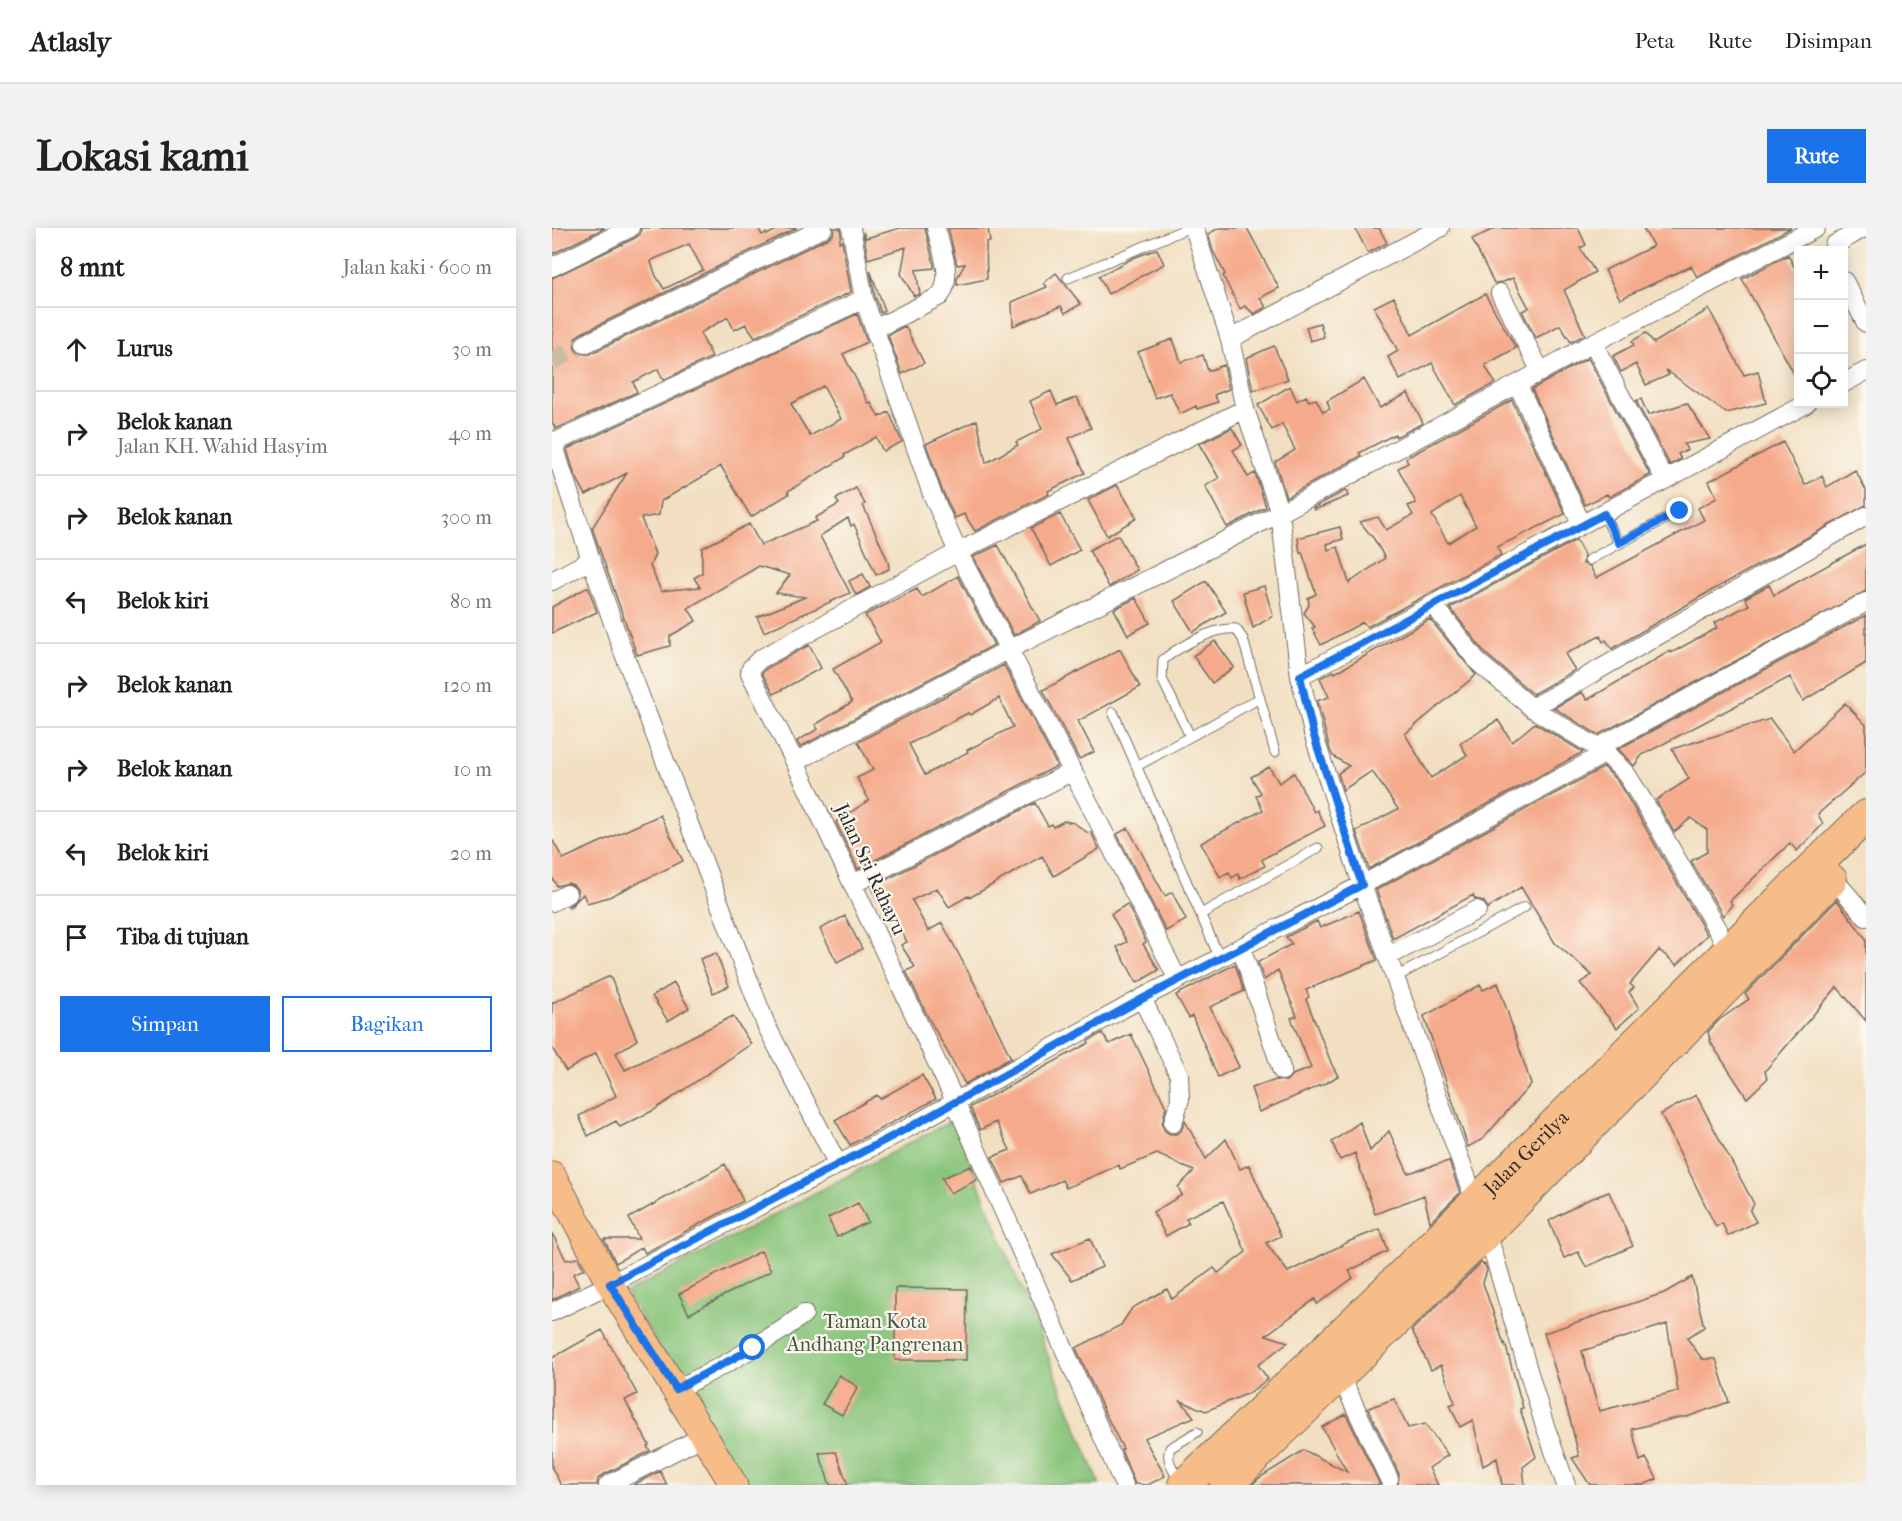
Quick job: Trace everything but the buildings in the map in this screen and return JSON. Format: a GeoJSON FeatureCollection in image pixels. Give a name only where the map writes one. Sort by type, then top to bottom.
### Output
{"type":"FeatureCollection","features":[{"type":"Feature","properties":{"kind":"highway","name":"Jalan Gerilya"},"geometry":{"type":"LineString","coordinates":[[1182,1485],[1339,1373],[1481,1218],[1746,944],[1866,816]]}},
{"type":"Feature","properties":{"kind":"highway","name":"Jalan Gerilya"},"geometry":{"type":"LineString","coordinates":[[1746,944],[1833,878],[1866,846]]}},
{"type":"Feature","properties":{"kind":"highway","name":"Jalan Gerilya"},"geometry":{"type":"LineString","coordinates":[[1226,1485],[1268,1424],[1481,1218]]}},
{"type":"Feature","properties":{"kind":"main road"},"geometry":{"type":"LineString","coordinates":[[552,1175],[559,1208],[610,1284],[734,1485]]}},
{"type":"Feature","properties":{"kind":"street"},"geometry":{"type":"LineString","coordinates":[[552,267],[630,228]]}},
{"type":"Feature","properties":{"kind":"street"},"geometry":{"type":"LineString","coordinates":[[585,344],[823,228]]}},
{"type":"Feature","properties":{"kind":"street"},"geometry":{"type":"LineString","coordinates":[[851,228],[864,299],[932,494],[958,552],[1073,771],[1178,980]]}},
{"type":"Feature","properties":{"kind":"street"},"geometry":{"type":"LineString","coordinates":[[875,330],[939,296],[945,288],[947,275],[936,228]]}},
{"type":"Feature","properties":{"kind":"street"},"geometry":{"type":"LineString","coordinates":[[1194,228],[1230,339],[1245,409],[1280,513],[1300,676],[1313,733],[1362,885],[1481,1218],[1543,1420],[1559,1482]]}},
{"type":"Feature","properties":{"kind":"street"},"geometry":{"type":"LineString","coordinates":[[1230,339],[1440,228]]}},
{"type":"Feature","properties":{"kind":"street"},"geometry":{"type":"LineString","coordinates":[[795,762],[1008,650],[1280,513],[1593,343],[1816,228]]}},
{"type":"Feature","properties":{"kind":"street"},"geometry":{"type":"LineString","coordinates":[[1834,241],[1864,228]]}},
{"type":"Feature","properties":{"kind":"street"},"geometry":{"type":"LineString","coordinates":[[1848,289],[1866,323]]}},
{"type":"Feature","properties":{"kind":"street"},"geometry":{"type":"LineString","coordinates":[[1500,293],[1540,372]]}},
{"type":"Feature","properties":{"kind":"street"},"geometry":{"type":"LineString","coordinates":[[837,1163],[766,1025],[621,646],[553,442],[864,299]]}},
{"type":"Feature","properties":{"kind":"street"},"geometry":{"type":"LineString","coordinates":[[1593,343],[1665,480]]}},
{"type":"Feature","properties":{"kind":"street"},"geometry":{"type":"LineString","coordinates":[[1848,381],[1866,371]]}},
{"type":"Feature","properties":{"kind":"street"},"geometry":{"type":"LineString","coordinates":[[1518,385],[1582,525]]}},
{"type":"Feature","properties":{"kind":"street"},"geometry":{"type":"LineString","coordinates":[[1300,676],[1799,408]]}},
{"type":"Feature","properties":{"kind":"street"},"geometry":{"type":"LineString","coordinates":[[958,552],[1245,409]]}},
{"type":"Feature","properties":{"kind":"street"},"geometry":{"type":"LineString","coordinates":[[1532,708],[1866,516]]}},
{"type":"Feature","properties":{"kind":"street","name":"Jalan Sri Rahayu"},"geometry":{"type":"LineString","coordinates":[[958,552],[760,659],[753,664],[750,673],[795,762],[955,1101],[1124,1485]]}},
{"type":"Feature","properties":{"kind":"street"},"geometry":{"type":"LineString","coordinates":[[552,581],[591,561]]}},
{"type":"Feature","properties":{"kind":"street"},"geometry":{"type":"LineString","coordinates":[[552,1312],[610,1284],[1142,999],[1362,885],[1866,602]]}},
{"type":"Feature","properties":{"kind":"street"},"geometry":{"type":"LineString","coordinates":[[1434,605],[1478,662],[1532,708],[1601,751],[1627,775],[1746,944]]}},
{"type":"Feature","properties":{"kind":"street"},"geometry":{"type":"LineString","coordinates":[[853,884],[1073,771]]}},
{"type":"Feature","properties":{"kind":"street"},"geometry":{"type":"LineString","coordinates":[[1833,878],[1866,917]]}},
{"type":"Feature","properties":{"kind":"street"},"geometry":{"type":"LineString","coordinates":[[1389,956],[1477,910]]}},
{"type":"Feature","properties":{"kind":"street"},"geometry":{"type":"LineString","coordinates":[[1241,948],[1282,1071]]}},
{"type":"Feature","properties":{"kind":"street"},"geometry":{"type":"LineString","coordinates":[[1142,999],[1179,1075],[1180,1099],[1173,1123]]}},
{"type":"Feature","properties":{"kind":"street"},"geometry":{"type":"LineString","coordinates":[[676,1389],[729,1362],[804,1314]]}},
{"type":"Feature","properties":{"kind":"street"},"geometry":{"type":"LineString","coordinates":[[1339,1373],[1389,1479]]}},
{"type":"Feature","properties":{"kind":"street"},"geometry":{"type":"LineString","coordinates":[[608,1485],[704,1436]]}},
{"type":"Feature","properties":{"kind":"lane"},"geometry":{"type":"LineString","coordinates":[[1068,278],[1188,228]]}},
{"type":"Feature","properties":{"kind":"lane"},"geometry":{"type":"LineString","coordinates":[[1589,560],[1680,511]]}},
{"type":"Feature","properties":{"kind":"lane"},"geometry":{"type":"LineString","coordinates":[[1604,514],[1619,543]]}},
{"type":"Feature","properties":{"kind":"lane"},"geometry":{"type":"LineString","coordinates":[[1190,736],[1162,679],[1163,660],[1175,651],[1225,628],[1236,629],[1243,639],[1275,752]]}},
{"type":"Feature","properties":{"kind":"lane"},"geometry":{"type":"LineString","coordinates":[[1137,766],[1260,698]]}},
{"type":"Feature","properties":{"kind":"lane"},"geometry":{"type":"LineString","coordinates":[[1113,711],[1220,959]]}},
{"type":"Feature","properties":{"kind":"lane"},"geometry":{"type":"LineString","coordinates":[[1201,914],[1318,848]]}},
{"type":"Feature","properties":{"kind":"lane"},"geometry":{"type":"LineString","coordinates":[[1396,977],[1525,908]]}},
{"type":"Feature","properties":{"kind":"lane"},"geometry":{"type":"LineString","coordinates":[[1182,1485],[1168,1459],[1168,1452],[1170,1448],[1197,1431]]}},
{"type":"Feature","properties":{"kind":"green space","name":"Taman Kota Andhang Pangrenan"},"geometry":{"type":"Polygon","coordinates":[[[953,1120],[1100,1485],[744,1485],[626,1293],[953,1120]]]}},
{"type":"Feature","properties":{"kind":"tunnel"},"geometry":{"type":"LineString","coordinates":[[552,361],[585,344]]}},
{"type":"Feature","properties":{"kind":"route"},"geometry":{"type":"LineString","coordinates":[[753,1348],[676,1389],[610,1284],[837,1163],[908,1128],[1142,999],[1362,885],[1313,733],[1300,676],[1604,514],[1619,543],[1680,511]]}}]}
